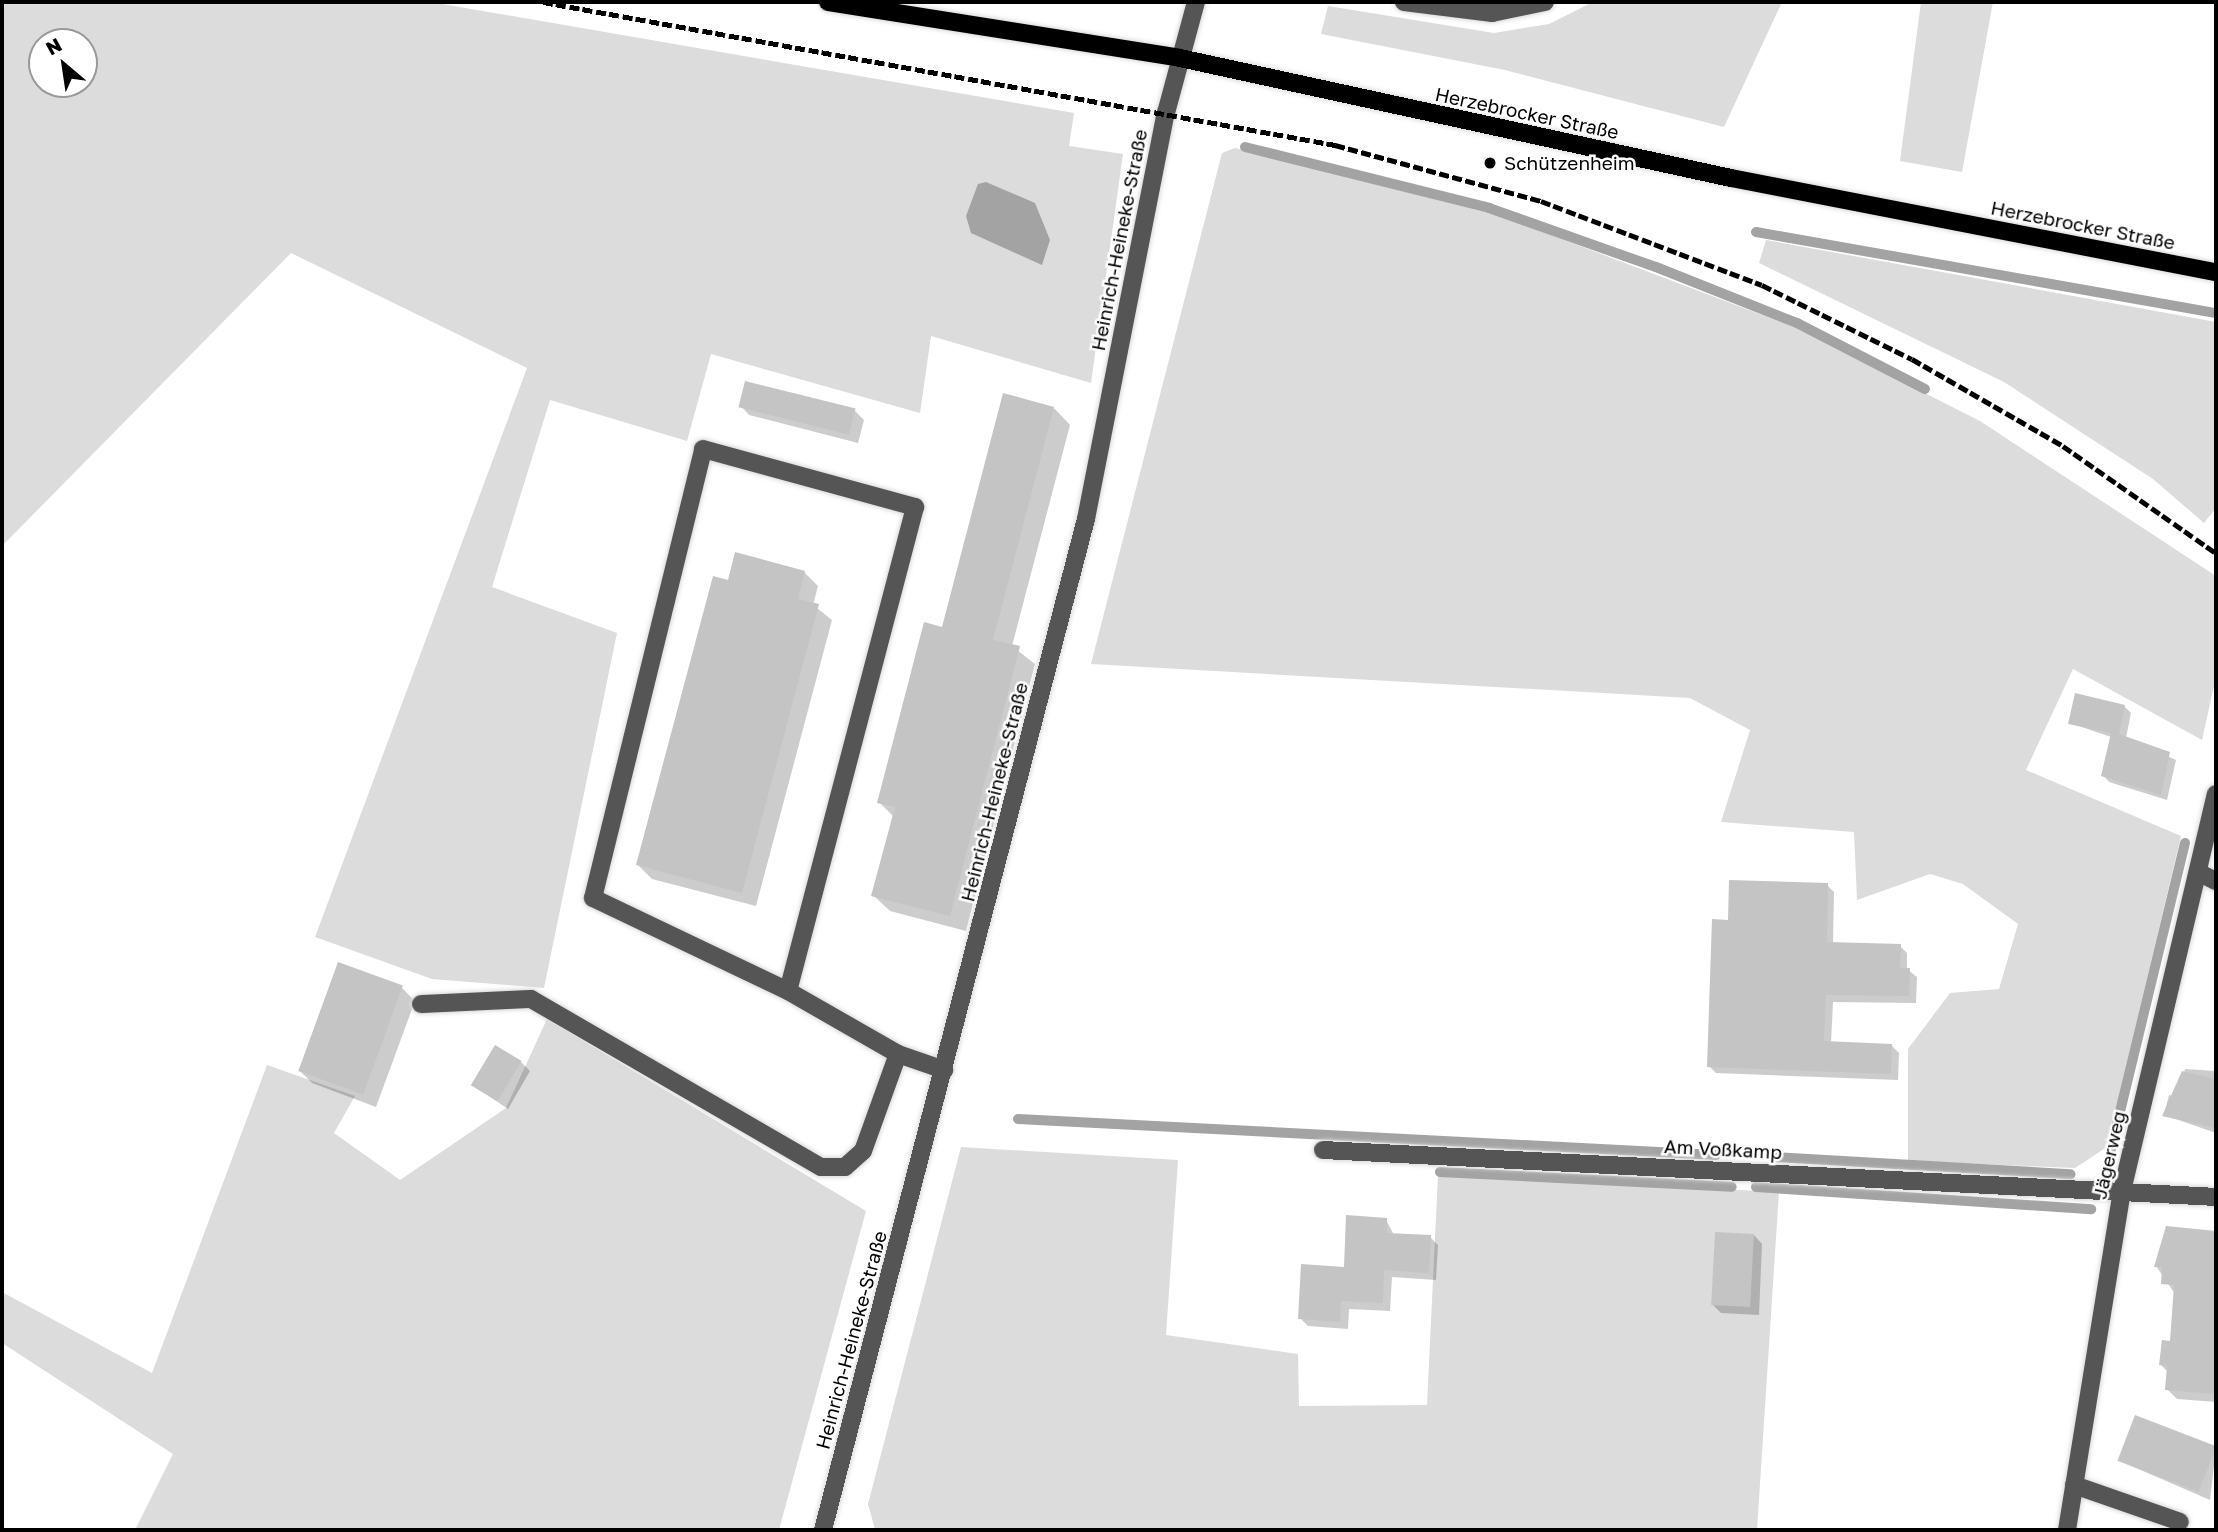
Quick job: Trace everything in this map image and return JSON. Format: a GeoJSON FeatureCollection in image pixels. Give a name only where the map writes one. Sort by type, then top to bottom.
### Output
{"type":"FeatureCollection","features":[{"type":"Feature","properties":{"kind":"main road","name":"Herzebrocker Straße"},"geometry":{"type":"LineString","coordinates":[[828,2],[1180,58],[1731,178],[2216,272]]}},
{"type":"Feature","properties":{"kind":"street","name":"Heinrich-Heineke-Straße"},"geometry":{"type":"LineString","coordinates":[[823,1530],[1086,519],[1180,58],[1196,2]]}},
{"type":"Feature","properties":{"kind":"street"},"geometry":{"type":"LineString","coordinates":[[1404,2],[1492,13],[1545,2]]}},
{"type":"Feature","properties":{"kind":"street"},"geometry":{"type":"LineString","coordinates":[[788,991],[915,506],[703,449],[593,898],[788,991],[898,1054],[944,1070]]}},
{"type":"Feature","properties":{"kind":"street","name":"Jägerweg"},"geometry":{"type":"LineString","coordinates":[[2067,1530],[2122,1191],[2216,794]]}},
{"type":"Feature","properties":{"kind":"street"},"geometry":{"type":"LineString","coordinates":[[2198,873],[2216,881]]}},
{"type":"Feature","properties":{"kind":"street"},"geometry":{"type":"LineString","coordinates":[[421,1004],[531,999],[821,1167],[845,1167],[863,1151],[898,1054]]}},
{"type":"Feature","properties":{"kind":"street","name":"Am Voßkamp"},"geometry":{"type":"LineString","coordinates":[[1323,1150],[2216,1197]]}},
{"type":"Feature","properties":{"kind":"street"},"geometry":{"type":"LineString","coordinates":[[2074,1485],[2180,1522]]}},
{"type":"Feature","properties":{"kind":"shaded area"},"geometry":{"type":"Polygon","coordinates":[[[2,2],[431,2],[1074,113],[1069,146],[1123,154],[1091,383],[931,336],[920,413],[711,354],[687,441],[550,400],[492,587],[617,633],[544,988],[432,979],[315,937],[527,368],[291,253],[2,546],[2,2]]]}},
{"type":"Feature","properties":{"kind":"shaded area"},"geometry":{"type":"Polygon","coordinates":[[[1593,2],[1782,2],[1724,127],[1505,70],[1321,34],[1328,6],[1494,33],[1549,24],[1593,2]]]}},
{"type":"Feature","properties":{"kind":"shaded area"},"geometry":{"type":"Polygon","coordinates":[[[1921,2],[1993,2],[1962,172],[1900,161],[1921,2]]]}},
{"type":"Feature","properties":{"kind":"shaded area"},"geometry":{"type":"Polygon","coordinates":[[[1235,148],[1485,210],[1794,327],[1980,421],[2216,576],[2216,677],[2202,740],[2073,669],[2026,770],[2181,836],[2107,1147],[2075,1168],[1908,1161],[1908,1049],[1950,993],[1999,989],[2018,924],[1963,884],[1930,874],[1857,900],[1854,832],[1721,822],[1750,730],[1690,698],[1091,664],[1222,153],[1235,148]]]}},
{"type":"Feature","properties":{"kind":"shaded area"},"geometry":{"type":"Polygon","coordinates":[[[986,182],[1035,203],[1050,240],[1042,265],[971,233],[966,216],[978,184],[986,182]]]}},
{"type":"Feature","properties":{"kind":"shaded area"},"geometry":{"type":"Polygon","coordinates":[[[1766,240],[2216,322],[2216,508],[2204,523],[2153,479],[2004,382],[1759,263],[1766,240]]]}},
{"type":"Feature","properties":{"kind":"shaded area"},"geometry":{"type":"Polygon","coordinates":[[[547,1019],[866,1211],[779,1530],[135,1530],[173,1454],[2,1343],[2,1292],[152,1373],[267,1065],[355,1096],[334,1133],[400,1180],[506,1108],[547,1019]]]}},
{"type":"Feature","properties":{"kind":"shaded area"},"geometry":{"type":"Polygon","coordinates":[[[961,1147],[1178,1160],[1166,1335],[1298,1354],[1299,1406],[1427,1405],[1438,1175],[1779,1192],[1757,1530],[875,1530],[868,1504],[961,1147]]]}},
{"type":"Feature","properties":{"kind":"building"},"geometry":{"type":"Polygon","coordinates":[[[745,381],[856,409],[849,435],[738,407],[745,381]]]}},
{"type":"Feature","properties":{"kind":"building"},"geometry":{"type":"Polygon","coordinates":[[[1003,393],[1054,407],[993,640],[1020,646],[950,916],[871,896],[895,807],[877,803],[924,622],[942,627],[1003,393]]]}},
{"type":"Feature","properties":{"kind":"building"},"geometry":{"type":"Polygon","coordinates":[[[735,552],[805,571],[798,599],[819,604],[742,893],[636,865],[713,576],[728,580],[735,552]]]}},
{"type":"Feature","properties":{"kind":"building"},"geometry":{"type":"Polygon","coordinates":[[[2075,693],[2125,705],[2119,734],[2170,752],[2161,795],[2101,776],[2111,733],[2068,724],[2075,693]]]}},
{"type":"Feature","properties":{"kind":"building"},"geometry":{"type":"Polygon","coordinates":[[[1729,880],[1828,883],[1827,942],[1901,944],[1900,968],[1910,968],[1909,996],[1826,995],[1824,1041],[1892,1044],[1891,1074],[1707,1067],[1712,919],[1728,920],[1729,880]]]}},
{"type":"Feature","properties":{"kind":"building"},"geometry":{"type":"Polygon","coordinates":[[[338,962],[403,986],[363,1095],[298,1071],[338,962]]]}},
{"type":"Feature","properties":{"kind":"building"},"geometry":{"type":"Polygon","coordinates":[[[495,1045],[522,1061],[497,1101],[471,1085],[495,1045]]]}},
{"type":"Feature","properties":{"kind":"building"},"geometry":{"type":"Polygon","coordinates":[[[2182,1071],[2216,1079],[2216,1128],[2162,1116],[2182,1071]]]}},
{"type":"Feature","properties":{"kind":"building"},"geometry":{"type":"Polygon","coordinates":[[[1346,1215],[1387,1218],[1387,1233],[1431,1235],[1429,1273],[1384,1270],[1383,1303],[1341,1301],[1340,1322],[1298,1319],[1301,1264],[1344,1267],[1346,1215]]]}},
{"type":"Feature","properties":{"kind":"building"},"geometry":{"type":"Polygon","coordinates":[[[2166,1226],[2216,1231],[2216,1394],[2165,1390],[2167,1366],[2159,1365],[2162,1340],[2170,1341],[2174,1285],[2161,1284],[2162,1267],[2154,1267],[2166,1226]]]}},
{"type":"Feature","properties":{"kind":"building"},"geometry":{"type":"Polygon","coordinates":[[[1715,1232],[1754,1234],[1750,1307],[1711,1305],[1715,1232]]]}},
{"type":"Feature","properties":{"kind":"building"},"geometry":{"type":"Polygon","coordinates":[[[2135,1415],[2216,1446],[2199,1492],[2117,1461],[2135,1415]]]}},
{"type":"Feature","properties":{"kind":"waterway"},"geometry":{"type":"LineString","coordinates":[[1245,147],[1489,208],[1656,267],[1797,323],[1925,389]]}},
{"type":"Feature","properties":{"kind":"waterway"},"geometry":{"type":"LineString","coordinates":[[1756,232],[2216,313]]}},
{"type":"Feature","properties":{"kind":"waterway"},"geometry":{"type":"LineString","coordinates":[[2110,1153],[2185,843]]}},
{"type":"Feature","properties":{"kind":"waterway"},"geometry":{"type":"LineString","coordinates":[[1018,1119],[1716,1155]]}},
{"type":"Feature","properties":{"kind":"waterway"},"geometry":{"type":"LineString","coordinates":[[1772,1157],[2071,1174]]}},
{"type":"Feature","properties":{"kind":"waterway"},"geometry":{"type":"LineString","coordinates":[[1440,1172],[1732,1187]]}},
{"type":"Feature","properties":{"kind":"waterway"},"geometry":{"type":"LineString","coordinates":[[1756,1187],[2091,1209]]}},
{"type":"Feature","properties":{"kind":"railway"},"geometry":{"type":"LineString","coordinates":[[543,2],[1335,145],[1541,201],[1762,285],[1912,359],[2063,446],[2216,553]]}},
{"type":"Feature","properties":{"kind":"place","name":"Schützenheim"},"geometry":{"type":"Point","coordinates":[1490,163]}}]}
